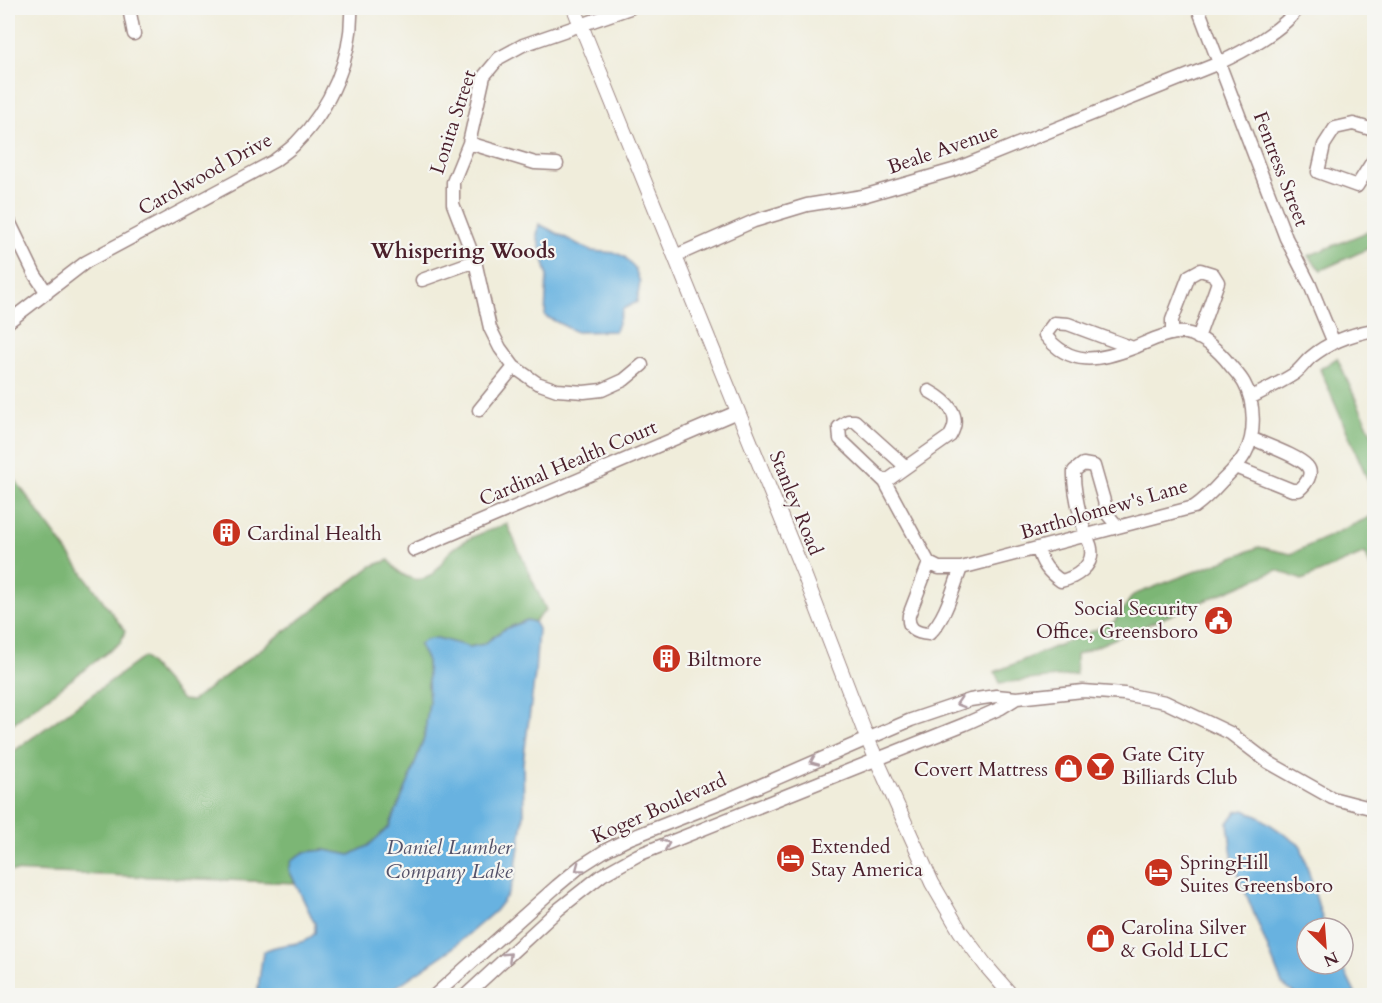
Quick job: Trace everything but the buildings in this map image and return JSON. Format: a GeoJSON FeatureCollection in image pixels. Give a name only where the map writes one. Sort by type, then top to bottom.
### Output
{"type":"FeatureCollection","features":[{"type":"Feature","properties":{"kind":"street"},"geometry":{"type":"LineString","coordinates":[[129,8],[134,34]]}},
{"type":"Feature","properties":{"kind":"street","name":"Carolwood Drive"},"geometry":{"type":"LineString","coordinates":[[8,322],[86,262],[274,161],[296,143],[332,93],[344,63],[351,8]]}},
{"type":"Feature","properties":{"kind":"street","name":"Stanley Road"},"geometry":{"type":"LineString","coordinates":[[574,8],[804,574],[867,738],[932,883],[960,931],[1012,996]]}},
{"type":"Feature","properties":{"kind":"street","name":"Lonita Street"},"geometry":{"type":"LineString","coordinates":[[630,8],[522,45],[499,58],[484,76],[469,143],[453,182],[453,204],[475,261],[490,328],[500,348],[514,367],[537,383],[557,390],[584,392],[602,390],[624,380],[642,364]]}},
{"type":"Feature","properties":{"kind":"street","name":"Fentress Street"},"geometry":{"type":"LineString","coordinates":[[1198,8],[1286,238],[1310,285],[1334,343]]}},
{"type":"Feature","properties":{"kind":"street","name":"Beale Avenue"},"geometry":{"type":"LineString","coordinates":[[675,256],[765,218],[807,205],[863,196],[952,170],[1220,63],[1241,53],[1269,34],[1298,8]]}},
{"type":"Feature","properties":{"kind":"street"},"geometry":{"type":"LineString","coordinates":[[1374,129],[1353,123],[1335,128],[1324,145],[1318,172],[1357,186],[1374,159]]}},
{"type":"Feature","properties":{"kind":"street"},"geometry":{"type":"LineString","coordinates":[[469,143],[535,163],[557,164]]}},
{"type":"Feature","properties":{"kind":"street"},"geometry":{"type":"LineString","coordinates":[[8,219],[35,275],[47,293]]}},
{"type":"Feature","properties":{"kind":"street"},"geometry":{"type":"LineString","coordinates":[[422,280],[475,261]]}},
{"type":"Feature","properties":{"kind":"street"},"geometry":{"type":"LineString","coordinates":[[1172,334],[1172,320],[1189,276],[1200,270],[1213,274],[1218,282],[1198,338]]}},
{"type":"Feature","properties":{"kind":"street","name":"Bartholomew's Lane"},"geometry":{"type":"LineString","coordinates":[[929,563],[939,568],[961,568],[1194,507],[1203,501],[1245,454],[1251,438],[1250,398],[1244,383],[1223,356],[1204,341],[1186,333],[1172,334],[1104,358],[1087,361],[1055,348],[1046,335],[1054,323],[1068,324],[1132,348]]}},
{"type":"Feature","properties":{"kind":"street"},"geometry":{"type":"LineString","coordinates":[[1250,398],[1283,381],[1298,371],[1310,357],[1334,343],[1374,330]]}},
{"type":"Feature","properties":{"kind":"street"},"geometry":{"type":"LineString","coordinates":[[478,410],[514,367]]}},
{"type":"Feature","properties":{"kind":"street"},"geometry":{"type":"LineString","coordinates":[[885,482],[950,436],[954,429],[953,412],[938,396],[929,391]]}},
{"type":"Feature","properties":{"kind":"street","name":"Cardinal Health Court"},"geometry":{"type":"LineString","coordinates":[[414,550],[737,412]]}},
{"type":"Feature","properties":{"kind":"street"},"geometry":{"type":"LineString","coordinates":[[906,467],[855,421],[848,421],[839,427],[840,439],[885,482],[929,563],[909,615],[908,623],[912,630],[929,634],[935,628],[961,568]]}},
{"type":"Feature","properties":{"kind":"street"},"geometry":{"type":"LineString","coordinates":[[1235,467],[1292,490],[1299,490],[1309,478],[1310,471],[1307,465],[1251,438]]}},
{"type":"Feature","properties":{"kind":"street"},"geometry":{"type":"LineString","coordinates":[[1038,549],[1042,563],[1052,575],[1061,581],[1073,578],[1091,558],[1092,549],[1086,536],[1074,481],[1074,471],[1083,464],[1094,466],[1108,515],[1118,527]]}},
{"type":"Feature","properties":{"kind":"street"},"geometry":{"type":"LineString","coordinates":[[1017,699],[1083,691],[1124,694],[1165,702],[1230,733],[1268,762],[1332,798],[1374,809]]}},
{"type":"Feature","properties":{"kind":"street","name":"Koger Boulevard"},"geometry":{"type":"LineString","coordinates":[[434,996],[557,886],[581,866],[606,850],[911,720],[970,700],[996,696],[1017,699]]}},
{"type":"Feature","properties":{"kind":"street","name":"Koger Boulevard"},"geometry":{"type":"LineString","coordinates":[[465,996],[559,909],[602,875],[638,855],[877,760],[983,716],[1017,699]]}},
{"type":"Feature","properties":{"kind":"green space"},"geometry":{"type":"Polygon","coordinates":[[[1374,229],[1374,246],[1321,270],[1308,256],[1374,229]]]}},
{"type":"Feature","properties":{"kind":"green space"},"geometry":{"type":"Polygon","coordinates":[[[1337,358],[1374,439],[1374,494],[1320,369],[1337,358]]]}},
{"type":"Feature","properties":{"kind":"green space"},"geometry":{"type":"Polygon","coordinates":[[[8,470],[125,631],[121,642],[8,727],[8,470]]]}},
{"type":"Feature","properties":{"kind":"green space"},"geometry":{"type":"Polygon","coordinates":[[[1374,515],[1374,575],[1365,553],[1302,580],[1277,570],[1076,655],[1076,675],[1000,683],[995,672],[1114,622],[1133,595],[1259,547],[1291,554],[1374,515]]]}},
{"type":"Feature","properties":{"kind":"green space"},"geometry":{"type":"Polygon","coordinates":[[[507,524],[546,610],[534,622],[527,620],[503,630],[484,644],[469,647],[437,638],[420,645],[427,661],[429,702],[424,738],[389,827],[368,846],[350,855],[325,850],[305,852],[292,860],[289,870],[295,883],[8,871],[10,754],[144,657],[182,700],[192,701],[372,566],[389,560],[405,576],[412,579],[426,578],[440,566],[448,554],[464,541],[507,524]]]}},
{"type":"Feature","properties":{"kind":"water"},"geometry":{"type":"Polygon","coordinates":[[[539,224],[591,251],[616,253],[625,257],[635,269],[640,282],[637,302],[623,309],[615,331],[576,332],[545,316],[547,274],[537,235],[539,224]]]}},
{"type":"Feature","properties":{"kind":"water","name":"Daniel Lumber Company Lake"},"geometry":{"type":"Polygon","coordinates":[[[527,620],[534,622],[538,629],[535,674],[523,763],[524,815],[515,873],[509,893],[495,911],[449,951],[384,995],[257,995],[263,952],[303,941],[315,933],[315,924],[289,870],[292,860],[305,852],[325,850],[350,855],[368,846],[389,827],[424,738],[429,702],[427,661],[419,645],[425,640],[437,638],[470,647],[484,644],[503,630],[527,620]]]}},
{"type":"Feature","properties":{"kind":"water"},"geometry":{"type":"Polygon","coordinates":[[[1244,810],[1261,818],[1301,846],[1321,916],[1295,916],[1295,976],[1347,976],[1356,995],[1296,995],[1282,984],[1232,856],[1228,823],[1236,812],[1244,810]]]}},
{"type":"Feature","properties":{"kind":"place","name":"Cardinal Health"},"geometry":{"type":"Point","coordinates":[226,533]}},
{"type":"Feature","properties":{"kind":"place","name":"Social Security Office, Greensboro"},"geometry":{"type":"Point","coordinates":[1219,620]}},
{"type":"Feature","properties":{"kind":"place","name":"Biltmore"},"geometry":{"type":"Point","coordinates":[666,659]}},
{"type":"Feature","properties":{"kind":"place","name":"Gate City Billiards Club"},"geometry":{"type":"Point","coordinates":[1101,766]}},
{"type":"Feature","properties":{"kind":"place","name":"Covert Mattress"},"geometry":{"type":"Point","coordinates":[1069,769]}},
{"type":"Feature","properties":{"kind":"place","name":"Extended Stay America"},"geometry":{"type":"Point","coordinates":[790,858]}},
{"type":"Feature","properties":{"kind":"place","name":"SpringHill Suites Greensboro"},"geometry":{"type":"Point","coordinates":[1159,873]}},
{"type":"Feature","properties":{"kind":"place","name":"Carolina Silver & Gold LLC"},"geometry":{"type":"Point","coordinates":[1100,938]}},
{"type":"Feature","properties":{"kind":"district","name":"Whispering Woods"},"geometry":{"type":"Point","coordinates":[463,251]}}]}
